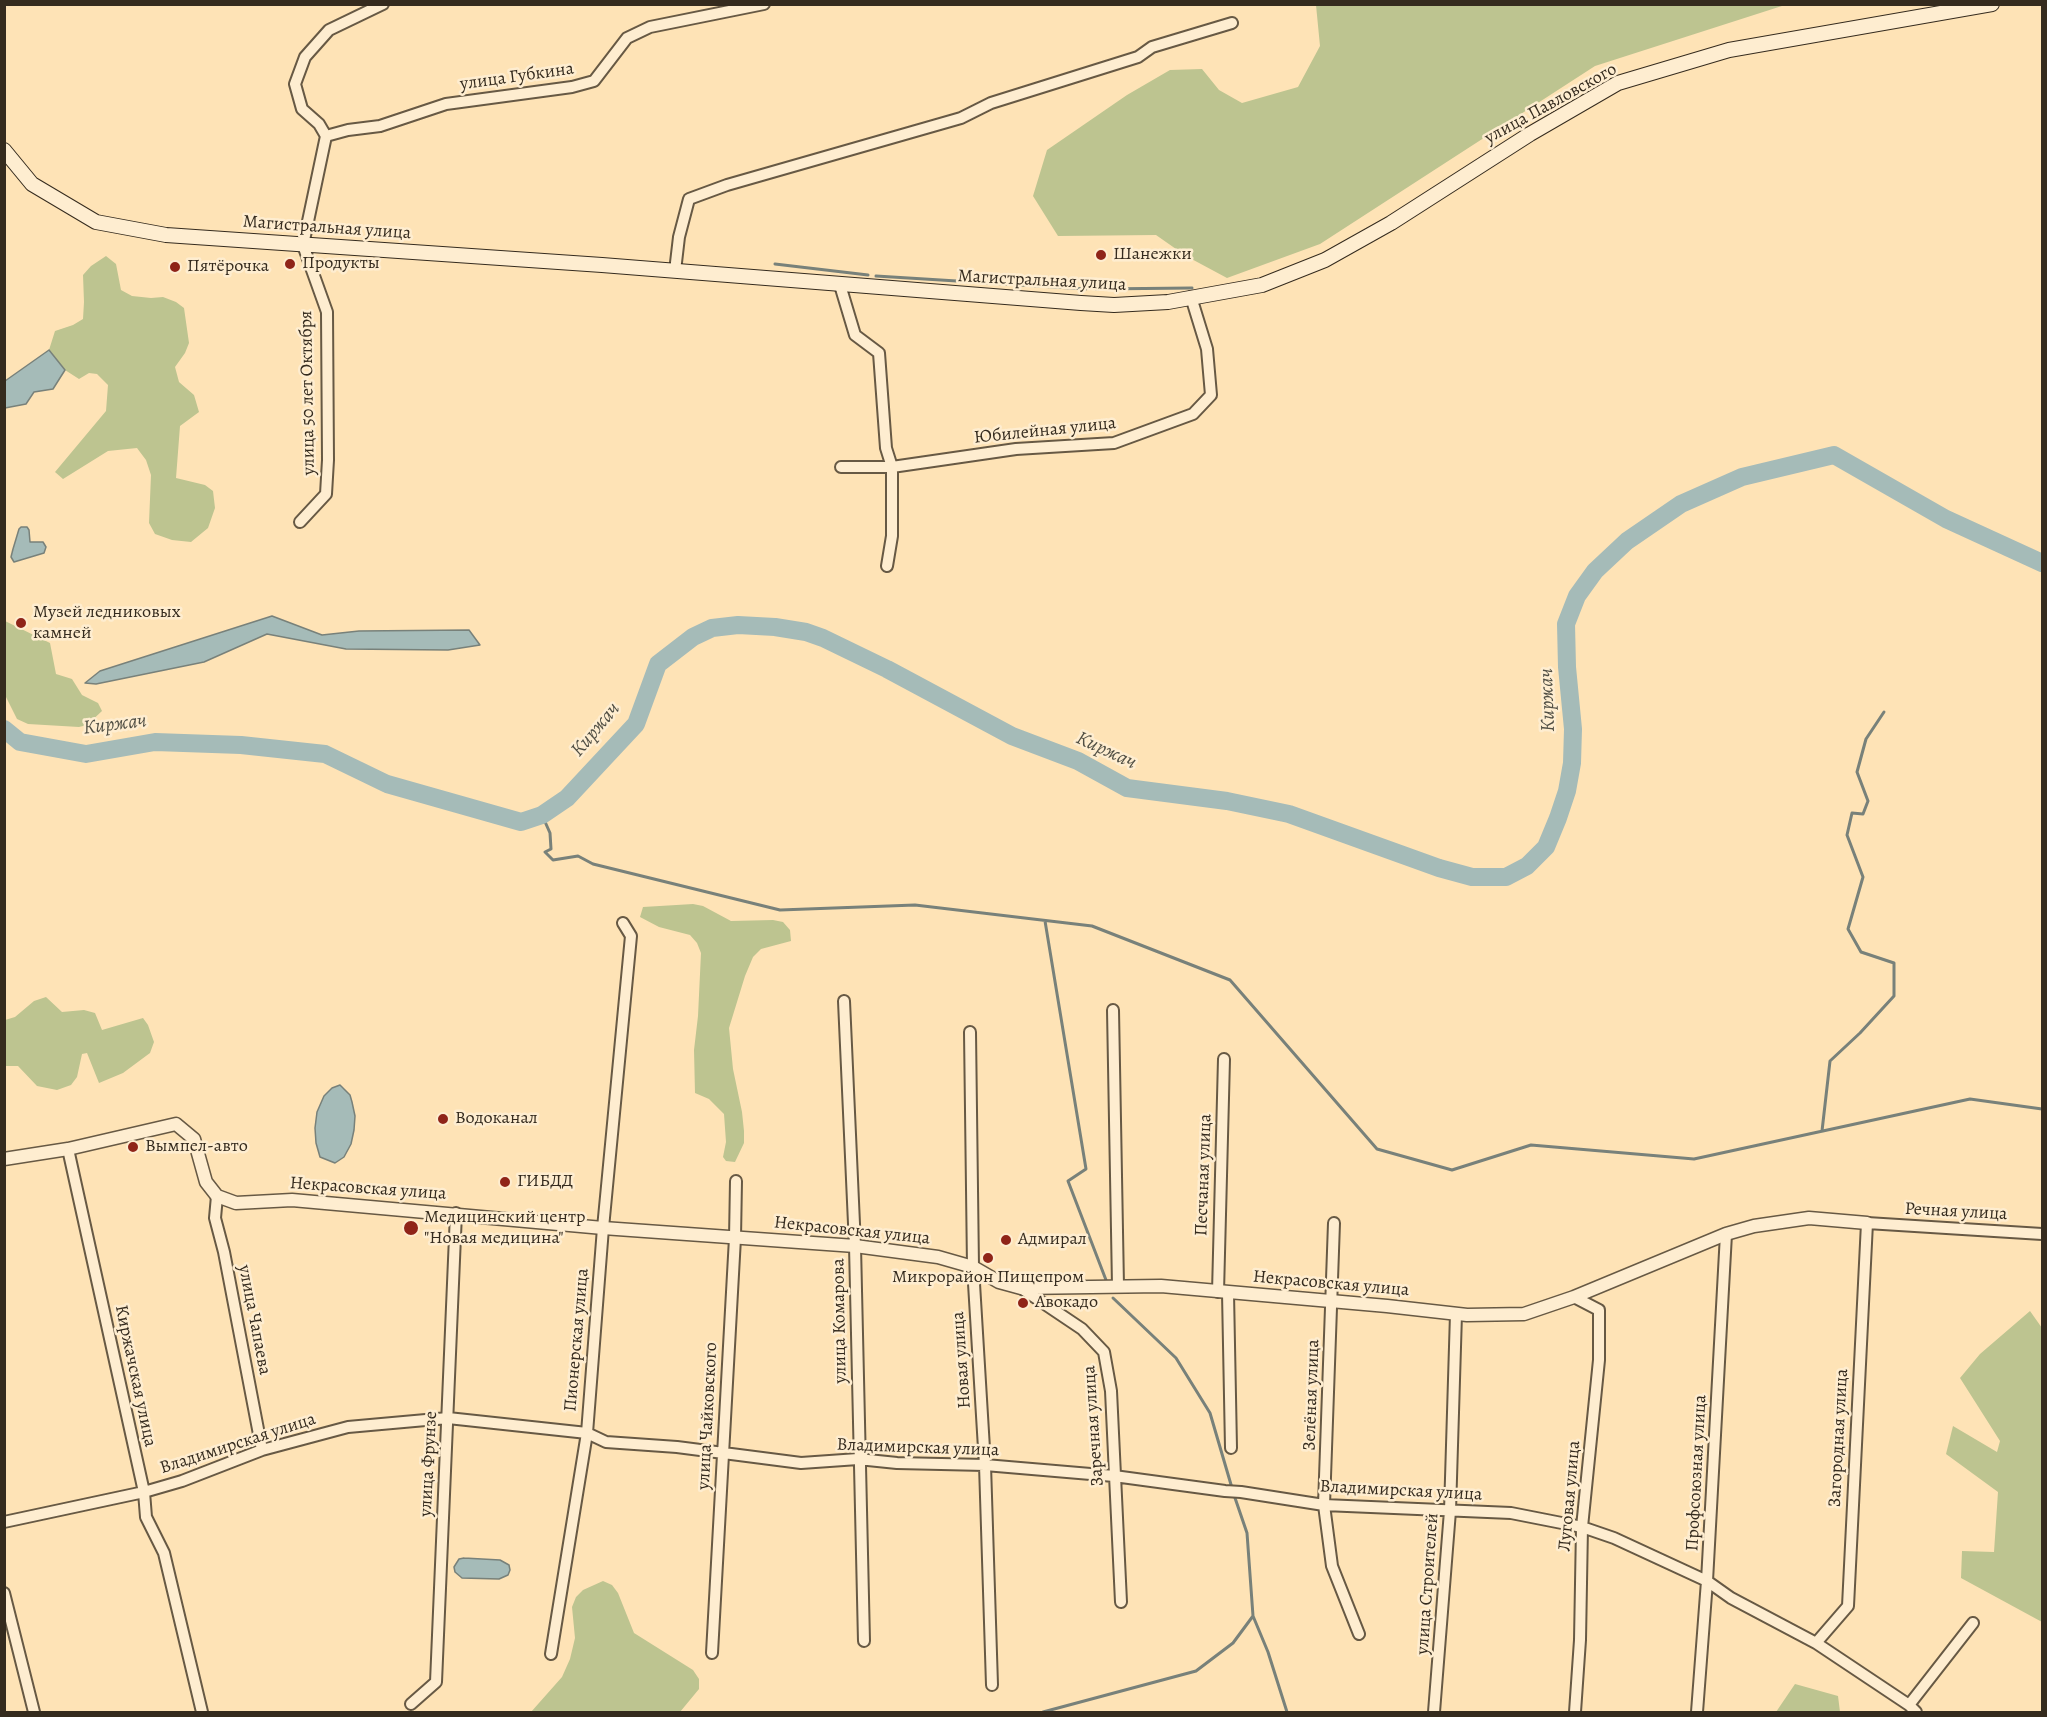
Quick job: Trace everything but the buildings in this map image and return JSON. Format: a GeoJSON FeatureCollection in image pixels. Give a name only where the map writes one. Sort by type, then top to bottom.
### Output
{"type":"FeatureCollection","features":[{"type":"Feature","properties":{"kind":"main road","name":"улица Павловского"},"geometry":{"type":"LineString","coordinates":[[1390,223],[1530,134],[1618,83],[1729,50],[1992,4]]}},
{"type":"Feature","properties":{"kind":"main road","name":"Магистральная улица"},"geometry":{"type":"LineString","coordinates":[[4,150],[32,184],[96,222],[166,235],[1114,305],[1168,302],[1262,285],[1325,260],[1390,223]]}},
{"type":"Feature","properties":{"kind":"street"},"geometry":{"type":"LineString","coordinates":[[303,245],[326,136],[319,124],[302,108],[294,84],[305,57],[329,30],[383,4]]}},
{"type":"Feature","properties":{"kind":"street","name":"улица Губкина"},"geometry":{"type":"LineString","coordinates":[[326,136],[348,130],[380,126],[446,104],[572,87],[594,81],[627,38],[650,27],[764,4]]}},
{"type":"Feature","properties":{"kind":"street"},"geometry":{"type":"LineString","coordinates":[[675,271],[679,237],[689,199],[727,185],[961,118],[991,103],[1138,57],[1152,47],[1232,23]]}},
{"type":"Feature","properties":{"kind":"street","name":"улица 50 лет Октября"},"geometry":{"type":"LineString","coordinates":[[300,522],[326,494],[328,460],[327,312],[303,245]]}},
{"type":"Feature","properties":{"kind":"street"},"geometry":{"type":"LineString","coordinates":[[840,285],[855,335],[879,353],[886,448],[892,467],[892,536],[887,566]]}},
{"type":"Feature","properties":{"kind":"street","name":"Юбилейная улица"},"geometry":{"type":"LineString","coordinates":[[842,467],[892,467],[1016,449],[1114,443],[1193,414],[1211,395],[1207,349],[1191,297]]}},
{"type":"Feature","properties":{"kind":"street","name":"Пионерская улица"},"geometry":{"type":"LineString","coordinates":[[551,1654],[586,1433],[631,936],[622,923]]}},
{"type":"Feature","properties":{"kind":"street","name":"улица Комарова"},"geometry":{"type":"LineString","coordinates":[[844,1001],[855,1246],[858,1460],[864,1641]]}},
{"type":"Feature","properties":{"kind":"street"},"geometry":{"type":"LineString","coordinates":[[1113,1010],[1118,1286]]}},
{"type":"Feature","properties":{"kind":"street","name":"Новая улица"},"geometry":{"type":"LineString","coordinates":[[970,1032],[973,1267],[985,1465],[992,1685]]}},
{"type":"Feature","properties":{"kind":"street","name":"Песчаная улица"},"geometry":{"type":"LineString","coordinates":[[1224,1059],[1223,1292],[1232,1448]]}},
{"type":"Feature","properties":{"kind":"street"},"geometry":{"type":"LineString","coordinates":[[4,1159],[68,1149],[176,1124],[194,1139],[206,1182],[217,1196]]}},
{"type":"Feature","properties":{"kind":"street","name":"Киржачская улица"},"geometry":{"type":"LineString","coordinates":[[68,1149],[144,1492],[146,1516],[164,1553],[202,1713]]}},
{"type":"Feature","properties":{"kind":"street","name":"улица Чайковского"},"geometry":{"type":"LineString","coordinates":[[712,1653],[735,1238],[736,1181]]}},
{"type":"Feature","properties":{"kind":"street","name":"Некрасовская улица"},"geometry":{"type":"LineString","coordinates":[[217,1196],[236,1203],[292,1200],[603,1228],[855,1246],[938,1257],[973,1267],[999,1282],[1022,1287],[1161,1286],[1456,1314],[1524,1314],[1574,1297],[1726,1234],[1754,1226],[1809,1218],[1867,1223]]}},
{"type":"Feature","properties":{"kind":"street","name":"улица Чапаева"},"geometry":{"type":"LineString","coordinates":[[217,1196],[214,1218],[224,1252],[262,1450]]}},
{"type":"Feature","properties":{"kind":"street","name":"улица Фрунзе"},"geometry":{"type":"LineString","coordinates":[[411,1704],[436,1682],[456,1213]]}},
{"type":"Feature","properties":{"kind":"street","name":"Зелёная улица"},"geometry":{"type":"LineString","coordinates":[[1335,1223],[1324,1505],[1332,1566],[1359,1635]]}},
{"type":"Feature","properties":{"kind":"street","name":"Речная улица"},"geometry":{"type":"LineString","coordinates":[[1867,1223],[2043,1234]]}},
{"type":"Feature","properties":{"kind":"street","name":"Загородная улица"},"geometry":{"type":"LineString","coordinates":[[1816,1644],[1848,1606],[1867,1223]]}},
{"type":"Feature","properties":{"kind":"street","name":"Профсоюзная улица"},"geometry":{"type":"LineString","coordinates":[[1697,1713],[1707,1581],[1726,1234]]}},
{"type":"Feature","properties":{"kind":"street","name":"Заречная улица"},"geometry":{"type":"LineString","coordinates":[[1022,1287],[1082,1329],[1104,1352],[1111,1391],[1121,1602]]}},
{"type":"Feature","properties":{"kind":"street","name":"Луговая улица"},"geometry":{"type":"LineString","coordinates":[[1574,1297],[1599,1310],[1599,1360],[1582,1527],[1580,1640],[1575,1713]]}},
{"type":"Feature","properties":{"kind":"street","name":"улица Строителей"},"geometry":{"type":"LineString","coordinates":[[1434,1713],[1450,1511],[1456,1314]]}},
{"type":"Feature","properties":{"kind":"street","name":"Владимирская улица"},"geometry":{"type":"LineString","coordinates":[[4,1522],[144,1492],[182,1481],[262,1450],[348,1427],[448,1418],[586,1433],[606,1443],[677,1447],[801,1463],[858,1460],[985,1465],[1114,1476],[1324,1505],[1511,1513],[1582,1527],[1614,1538],[1707,1581],[1731,1598],[1816,1644],[1912,1708]]}},
{"type":"Feature","properties":{"kind":"street"},"geometry":{"type":"LineString","coordinates":[[4,1593],[34,1713]]}},
{"type":"Feature","properties":{"kind":"street"},"geometry":{"type":"LineString","coordinates":[[1912,1708],[1973,1623]]}},
{"type":"Feature","properties":{"kind":"green space"},"geometry":{"type":"Polygon","coordinates":[[[1316,4],[1785,5],[1595,66],[1320,244],[1227,278],[1186,256],[1156,235],[1058,236],[1033,196],[1047,150],[1127,95],[1170,70],[1202,69],[1219,90],[1242,103],[1298,87],[1320,46],[1316,4]]]}},
{"type":"Feature","properties":{"kind":"green space"},"geometry":{"type":"Polygon","coordinates":[[[106,256],[116,264],[121,290],[132,296],[163,297],[184,308],[189,343],[175,367],[179,382],[194,395],[199,412],[180,426],[176,478],[205,485],[213,491],[215,508],[208,528],[191,542],[172,540],[155,534],[149,523],[151,475],[146,460],[137,448],[108,451],[63,479],[55,472],[106,411],[108,385],[97,374],[89,373],[79,379],[65,370],[49,350],[55,331],[83,319],[83,275],[91,266],[106,256]]]}},
{"type":"Feature","properties":{"kind":"green space"},"geometry":{"type":"Polygon","coordinates":[[[5,621],[50,643],[56,674],[72,679],[82,695],[98,703],[102,711],[87,725],[79,727],[28,724],[17,719],[5,695],[5,621]]]}},
{"type":"Feature","properties":{"kind":"green space"},"geometry":{"type":"Polygon","coordinates":[[[693,904],[703,906],[731,921],[773,920],[783,922],[790,930],[791,941],[761,949],[753,957],[729,1028],[733,1069],[744,1131],[744,1143],[735,1162],[726,1161],[723,1157],[726,1142],[724,1114],[709,1099],[695,1093],[694,1050],[701,953],[697,943],[690,935],[659,927],[640,917],[643,907],[693,904]]]}},
{"type":"Feature","properties":{"kind":"green space"},"geometry":{"type":"Polygon","coordinates":[[[46,997],[62,1012],[84,1010],[95,1013],[102,1030],[143,1018],[154,1042],[150,1053],[123,1073],[99,1083],[87,1053],[82,1054],[77,1077],[71,1085],[57,1090],[37,1086],[18,1066],[5,1066],[5,1020],[15,1017],[34,1001],[46,997]]]}},
{"type":"Feature","properties":{"kind":"green space"},"geometry":{"type":"Polygon","coordinates":[[[2030,1311],[2042,1328],[2042,1622],[1961,1578],[1962,1551],[1994,1552],[1998,1492],[1946,1454],[1953,1426],[1997,1452],[2000,1441],[1960,1378],[1980,1354],[2030,1311]]]}},
{"type":"Feature","properties":{"kind":"green space"},"geometry":{"type":"Polygon","coordinates":[[[603,1581],[612,1585],[618,1593],[634,1633],[693,1670],[699,1679],[699,1689],[680,1712],[531,1712],[562,1677],[570,1659],[575,1638],[572,1607],[576,1597],[583,1590],[603,1581]]]}},
{"type":"Feature","properties":{"kind":"green space"},"geometry":{"type":"Polygon","coordinates":[[[1795,1684],[1838,1696],[1840,1712],[1776,1712],[1795,1684]]]}},
{"type":"Feature","properties":{"kind":"water"},"geometry":{"type":"Polygon","coordinates":[[[49,350],[65,370],[53,389],[34,392],[26,404],[5,408],[5,381],[49,350]]]}},
{"type":"Feature","properties":{"kind":"water"},"geometry":{"type":"Polygon","coordinates":[[[21,527],[27,527],[29,530],[30,542],[43,542],[46,547],[44,553],[14,562],[11,557],[21,527]]]}},
{"type":"Feature","properties":{"kind":"water"},"geometry":{"type":"Polygon","coordinates":[[[272,616],[322,635],[359,631],[469,630],[480,645],[448,650],[346,649],[267,634],[204,662],[96,684],[85,683],[100,671],[272,616]]]}},
{"type":"Feature","properties":{"kind":"water"},"geometry":{"type":"Polygon","coordinates":[[[340,1085],[350,1095],[355,1116],[351,1144],[344,1157],[335,1163],[320,1157],[315,1128],[317,1112],[324,1096],[332,1088],[340,1085]]]}},
{"type":"Feature","properties":{"kind":"water"},"geometry":{"type":"Polygon","coordinates":[[[459,1559],[500,1560],[509,1565],[510,1570],[508,1575],[499,1579],[462,1578],[455,1572],[454,1567],[459,1559]]]}},
{"type":"Feature","properties":{"kind":"waterway"},"geometry":{"type":"LineString","coordinates":[[775,264],[868,275]]}},
{"type":"Feature","properties":{"kind":"waterway"},"geometry":{"type":"LineString","coordinates":[[876,276],[1086,289]]}},
{"type":"Feature","properties":{"kind":"waterway"},"geometry":{"type":"LineString","coordinates":[[1096,289],[1192,288]]}},
{"type":"Feature","properties":{"kind":"waterway","name":"Киржач"},"geometry":{"type":"LineString","coordinates":[[4,729],[20,742],[86,754],[155,742],[241,745],[325,754],[387,784],[521,822],[542,815],[567,798],[636,724],[658,664],[693,637],[712,628],[738,625],[775,627],[806,632],[823,638],[887,669],[1012,736],[1078,761],[1127,788],[1227,801],[1289,814],[1439,868],[1472,877],[1506,877],[1527,866],[1546,847],[1567,791],[1572,763],[1573,729],[1567,667],[1566,624],[1577,596],[1595,571],[1627,541],[1681,504],[1742,477],[1834,455],[1946,519],[2042,563]]}},
{"type":"Feature","properties":{"kind":"waterway"},"geometry":{"type":"LineString","coordinates":[[1822,1131],[1830,1061],[1894,996],[1894,963],[1861,952],[1848,929],[1863,877],[1847,835],[1852,813],[1863,814],[1868,801],[1857,772],[1866,739],[1884,712]]}},
{"type":"Feature","properties":{"kind":"waterway"},"geometry":{"type":"LineString","coordinates":[[542,815],[550,833],[551,849],[545,852],[553,860],[578,856],[593,864],[780,910],[915,905],[1092,926],[1230,980],[1377,1149],[1452,1170],[1531,1145],[1694,1159],[1970,1099],[2042,1109]]}},
{"type":"Feature","properties":{"kind":"waterway"},"geometry":{"type":"LineString","coordinates":[[1045,921],[1086,1169],[1068,1181],[1106,1280]]}},
{"type":"Feature","properties":{"kind":"waterway"},"geometry":{"type":"LineString","coordinates":[[1113,1298],[1176,1358],[1210,1413],[1232,1488]]}},
{"type":"Feature","properties":{"kind":"waterway"},"geometry":{"type":"LineString","coordinates":[[1234,1495],[1247,1533],[1253,1616],[1268,1652],[1287,1712]]}},
{"type":"Feature","properties":{"kind":"waterway"},"geometry":{"type":"LineString","coordinates":[[1043,1712],[1196,1671],[1233,1643],[1253,1616]]}},
{"type":"Feature","properties":{"kind":"place","name":"Шанежки"},"geometry":{"type":"Point","coordinates":[1101,255]}},
{"type":"Feature","properties":{"kind":"place","name":"Продукты"},"geometry":{"type":"Point","coordinates":[290,264]}},
{"type":"Feature","properties":{"kind":"place","name":"Пятёрочка"},"geometry":{"type":"Point","coordinates":[175,267]}},
{"type":"Feature","properties":{"kind":"place","name":"Музей ледниковых камней"},"geometry":{"type":"Point","coordinates":[21,623]}},
{"type":"Feature","properties":{"kind":"place","name":"Водоканал"},"geometry":{"type":"Point","coordinates":[443,1119]}},
{"type":"Feature","properties":{"kind":"place","name":"Вымпел-авто"},"geometry":{"type":"Point","coordinates":[133,1147]}},
{"type":"Feature","properties":{"kind":"place","name":"ГИБДД"},"geometry":{"type":"Point","coordinates":[505,1182]}},
{"type":"Feature","properties":{"kind":"place","name":"Медицинский центр \"Новая медицина\""},"geometry":{"type":"Point","coordinates":[411,1228]}},
{"type":"Feature","properties":{"kind":"place","name":"Адмирал"},"geometry":{"type":"Point","coordinates":[1006,1240]}},
{"type":"Feature","properties":{"kind":"place","name":"Микрорайон Пищепром"},"geometry":{"type":"Point","coordinates":[988,1258]}},
{"type":"Feature","properties":{"kind":"place","name":"Авокадо"},"geometry":{"type":"Point","coordinates":[1023,1303]}}]}
